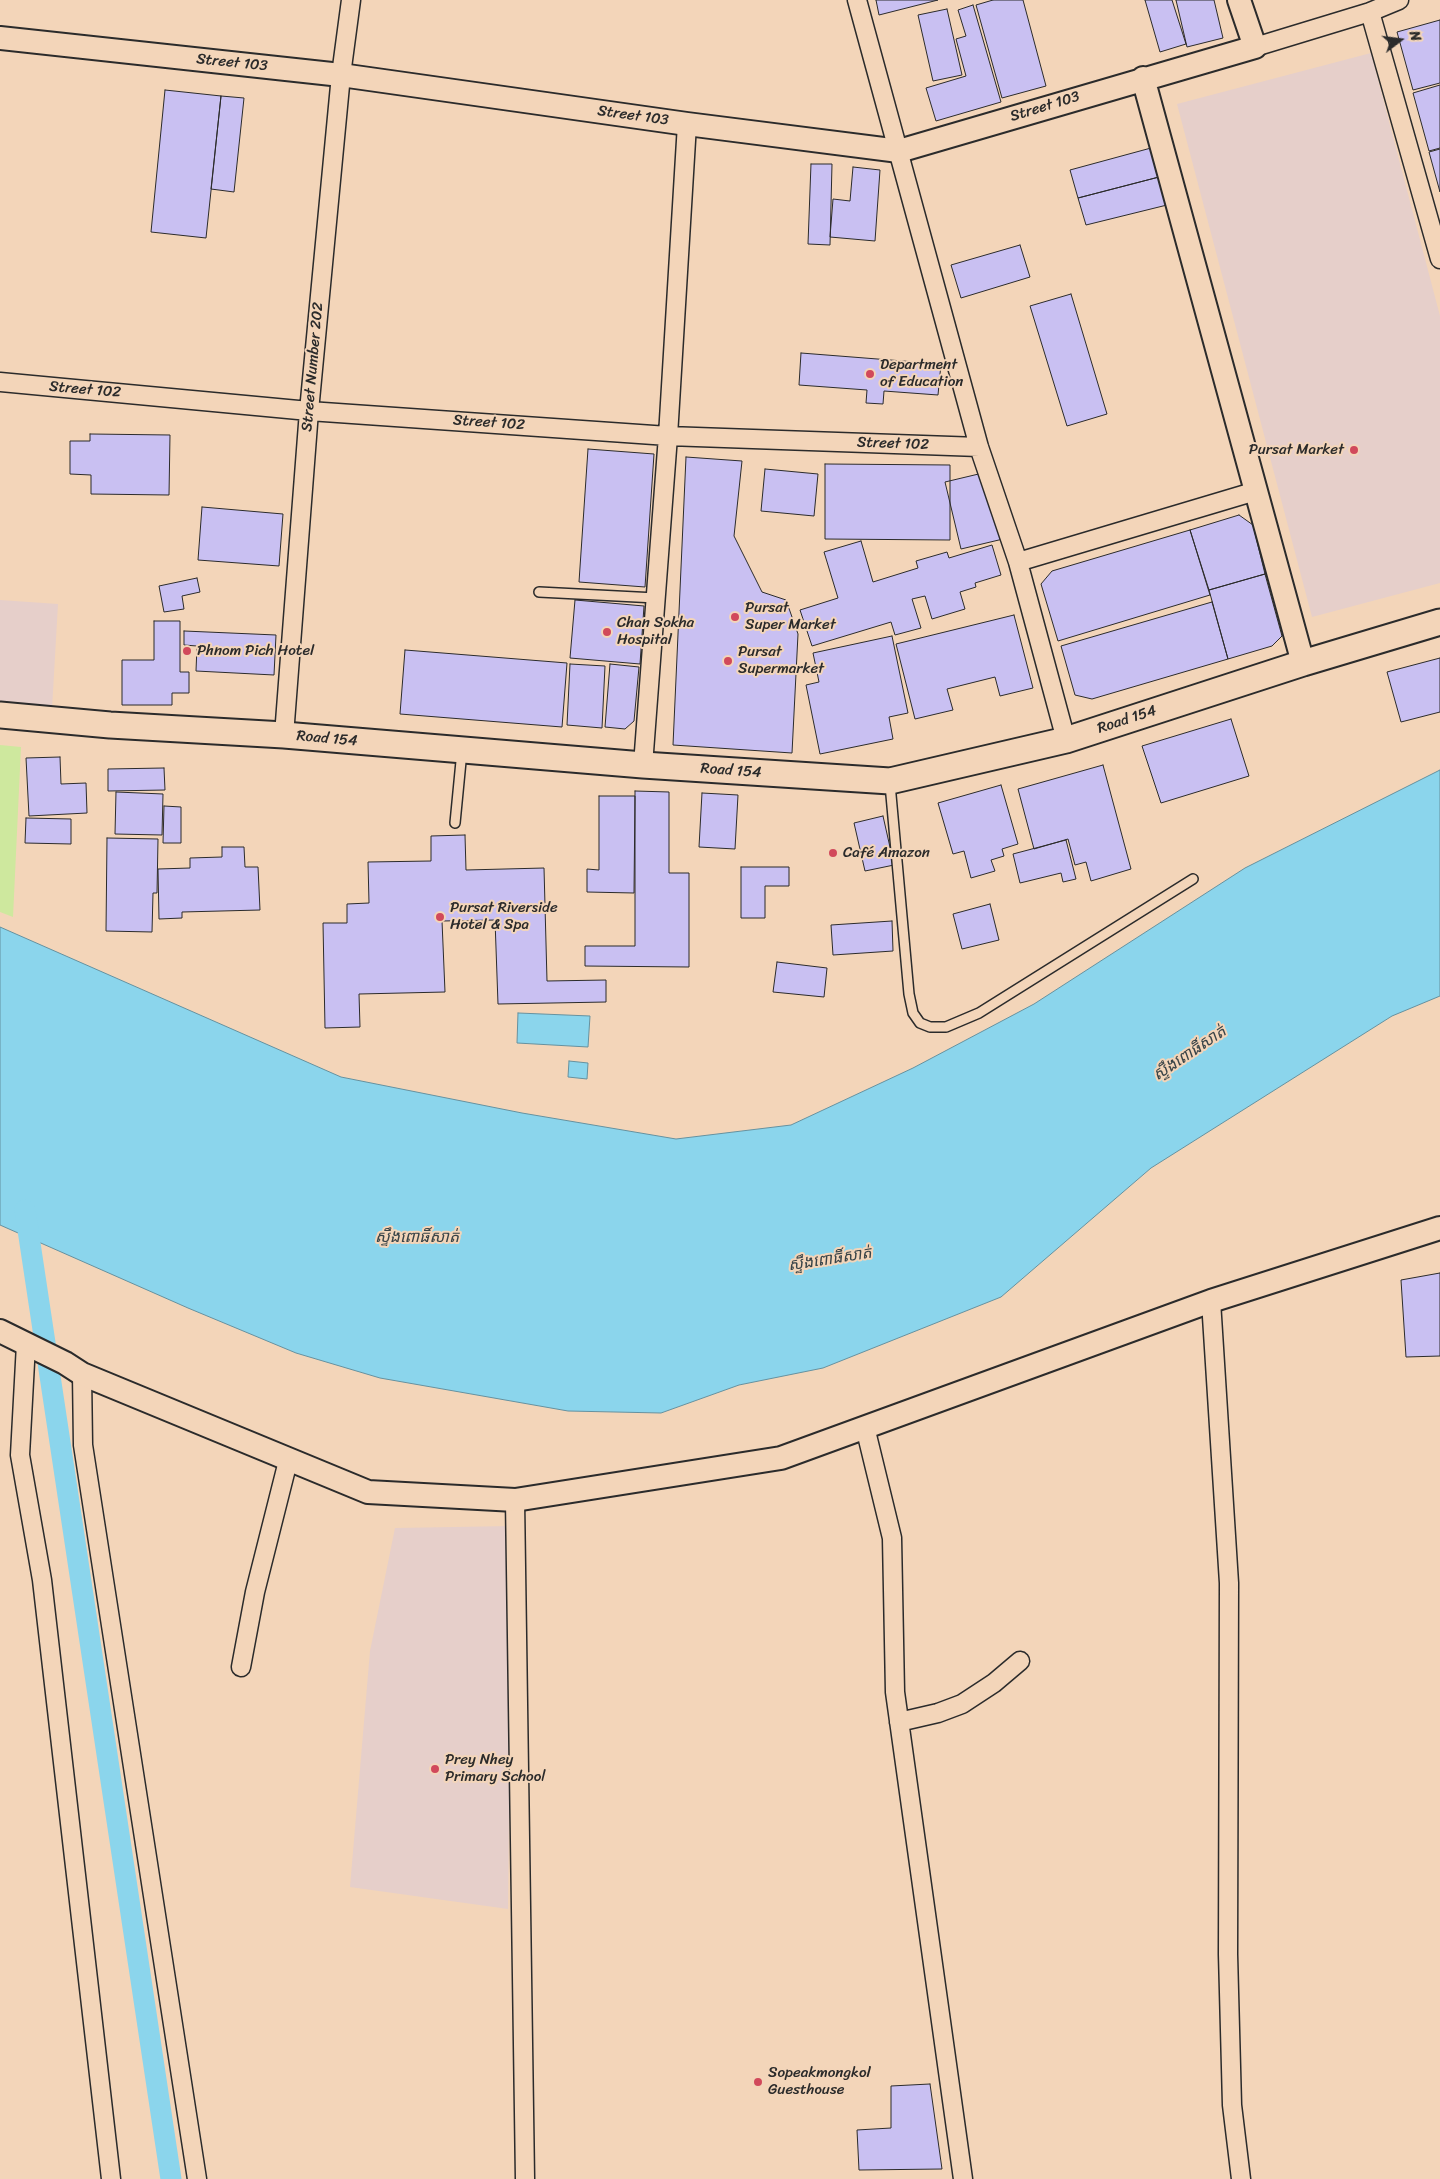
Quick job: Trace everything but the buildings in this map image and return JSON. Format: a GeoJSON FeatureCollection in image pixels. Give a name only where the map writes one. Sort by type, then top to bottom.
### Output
{"type":"FeatureCollection","features":[{"type":"Feature","properties":{"kind":"main road","name":"Road 154"},"geometry":{"type":"LineString","coordinates":[[0,715],[643,765],[890,781],[1066,740],[1302,663],[1440,622]]}},
{"type":"Feature","properties":{"kind":"street","name":"Street Number 202"},"geometry":{"type":"LineString","coordinates":[[284,736],[309,411],[341,75],[351,0]]}},
{"type":"Feature","properties":{"kind":"street"},"geometry":{"type":"LineString","coordinates":[[857,0],[900,150],[979,447],[1018,562],[1066,740]]}},
{"type":"Feature","properties":{"kind":"street"},"geometry":{"type":"LineString","coordinates":[[1238,0],[1254,46],[1370,12],[1400,0]]}},
{"type":"Feature","properties":{"kind":"street"},"geometry":{"type":"LineString","coordinates":[[1370,12],[1440,259]]}},
{"type":"Feature","properties":{"kind":"street","name":"Street 103"},"geometry":{"type":"LineString","coordinates":[[0,38],[341,75],[687,124],[900,150],[1254,46]]}},
{"type":"Feature","properties":{"kind":"street"},"geometry":{"type":"LineString","coordinates":[[1143,78],[1302,663]]}},
{"type":"Feature","properties":{"kind":"street"},"geometry":{"type":"LineString","coordinates":[[643,765],[668,436],[687,124]]}},
{"type":"Feature","properties":{"kind":"street","name":"Street 102"},"geometry":{"type":"LineString","coordinates":[[0,382],[309,411],[668,436],[979,447]]}},
{"type":"Feature","properties":{"kind":"street"},"geometry":{"type":"LineString","coordinates":[[1018,562],[1256,491]]}},
{"type":"Feature","properties":{"kind":"street"},"geometry":{"type":"LineString","coordinates":[[0,1331],[74,1369],[288,1461],[368,1492],[515,1500],[781,1458],[1211,1301],[1440,1228]]}},
{"type":"Feature","properties":{"kind":"street"},"geometry":{"type":"LineString","coordinates":[[1211,1301],[1229,1583],[1226,1814],[1228,1954],[1232,2105],[1241,2179]]}},
{"type":"Feature","properties":{"kind":"street"},"geometry":{"type":"LineString","coordinates":[[32,1346],[20,1454],[42,1580],[111,2179]]}},
{"type":"Feature","properties":{"kind":"street"},"geometry":{"type":"LineString","coordinates":[[74,1369],[83,1445],[197,2179]]}},
{"type":"Feature","properties":{"kind":"street"},"geometry":{"type":"LineString","coordinates":[[865,1427],[892,1538],[895,1692],[963,2179]]}},
{"type":"Feature","properties":{"kind":"street"},"geometry":{"type":"LineString","coordinates":[[241,1667],[255,1592],[288,1461]]}},
{"type":"Feature","properties":{"kind":"street"},"geometry":{"type":"LineString","coordinates":[[515,1500],[525,2179]]}},
{"type":"Feature","properties":{"kind":"street"},"geometry":{"type":"LineString","coordinates":[[899,1722],[938,1713],[962,1704],[994,1683],[1020,1661]]}},
{"type":"Feature","properties":{"kind":"lane"},"geometry":{"type":"LineString","coordinates":[[539,592],[656,598]]}},
{"type":"Feature","properties":{"kind":"lane"},"geometry":{"type":"LineString","coordinates":[[455,823],[462,750]]}},
{"type":"Feature","properties":{"kind":"lane"},"geometry":{"type":"LineString","coordinates":[[890,781],[909,994],[913,1013],[920,1023],[930,1027],[946,1026],[979,1013],[1193,879]]}},
{"type":"Feature","properties":{"kind":"shaded area","name":"Pursat Market"},"geometry":{"type":"Polygon","coordinates":[[[1371,53],[1440,316],[1440,583],[1312,617],[1177,104],[1371,53]]]}},
{"type":"Feature","properties":{"kind":"shaded area"},"geometry":{"type":"Polygon","coordinates":[[[0,600],[58,604],[52,709],[0,705],[0,600]]]}},
{"type":"Feature","properties":{"kind":"shaded area","name":"Prey Nhey Primary School"},"geometry":{"type":"Polygon","coordinates":[[[512,1526],[508,1909],[350,1887],[370,1651],[395,1528],[512,1526]]]}},
{"type":"Feature","properties":{"kind":"green space"},"geometry":{"type":"Polygon","coordinates":[[[0,745],[21,747],[13,917],[0,912],[0,745]]]}},
{"type":"Feature","properties":{"kind":"water","name":"ស្ទឹងពោធិ៍សាត់"},"geometry":{"type":"Polygon","coordinates":[[[1440,770],[1440,996],[1392,1016],[1151,1168],[1001,1297],[823,1368],[739,1385],[661,1413],[568,1411],[380,1378],[296,1353],[188,1308],[0,1225],[0,927],[341,1077],[522,1113],[676,1139],[791,1125],[913,1068],[1034,1004],[1245,868],[1440,770]]]}},
{"type":"Feature","properties":{"kind":"water"},"geometry":{"type":"Polygon","coordinates":[[[518,1013],[590,1016],[588,1047],[517,1043],[518,1013]]]}},
{"type":"Feature","properties":{"kind":"water"},"geometry":{"type":"Polygon","coordinates":[[[569,1061],[588,1063],[587,1079],[568,1077],[569,1061]]]}},
{"type":"Feature","properties":{"kind":"waterway"},"geometry":{"type":"LineString","coordinates":[[25,1210],[171,2179]]}},
{"type":"Feature","properties":{"kind":"place","name":"Department of Education"},"geometry":{"type":"Point","coordinates":[870,374]}},
{"type":"Feature","properties":{"kind":"place","name":"Pursat Market"},"geometry":{"type":"Point","coordinates":[1354,450]}},
{"type":"Feature","properties":{"kind":"place","name":"Pursat Super Market"},"geometry":{"type":"Point","coordinates":[735,617]}},
{"type":"Feature","properties":{"kind":"place","name":"Chan Sokha Hospital"},"geometry":{"type":"Point","coordinates":[607,632]}},
{"type":"Feature","properties":{"kind":"place","name":"Phnom Pich Hotel"},"geometry":{"type":"Point","coordinates":[187,651]}},
{"type":"Feature","properties":{"kind":"place","name":"Pursat Supermarket"},"geometry":{"type":"Point","coordinates":[728,661]}},
{"type":"Feature","properties":{"kind":"place","name":"Café Amazon"},"geometry":{"type":"Point","coordinates":[833,853]}},
{"type":"Feature","properties":{"kind":"place","name":"Pursat Riverside Hotel & Spa"},"geometry":{"type":"Point","coordinates":[440,917]}},
{"type":"Feature","properties":{"kind":"place","name":"Prey Nhey Primary School"},"geometry":{"type":"Point","coordinates":[435,1769]}},
{"type":"Feature","properties":{"kind":"place","name":"Sopeakmongkol Guesthouse"},"geometry":{"type":"Point","coordinates":[758,2082]}}]}
